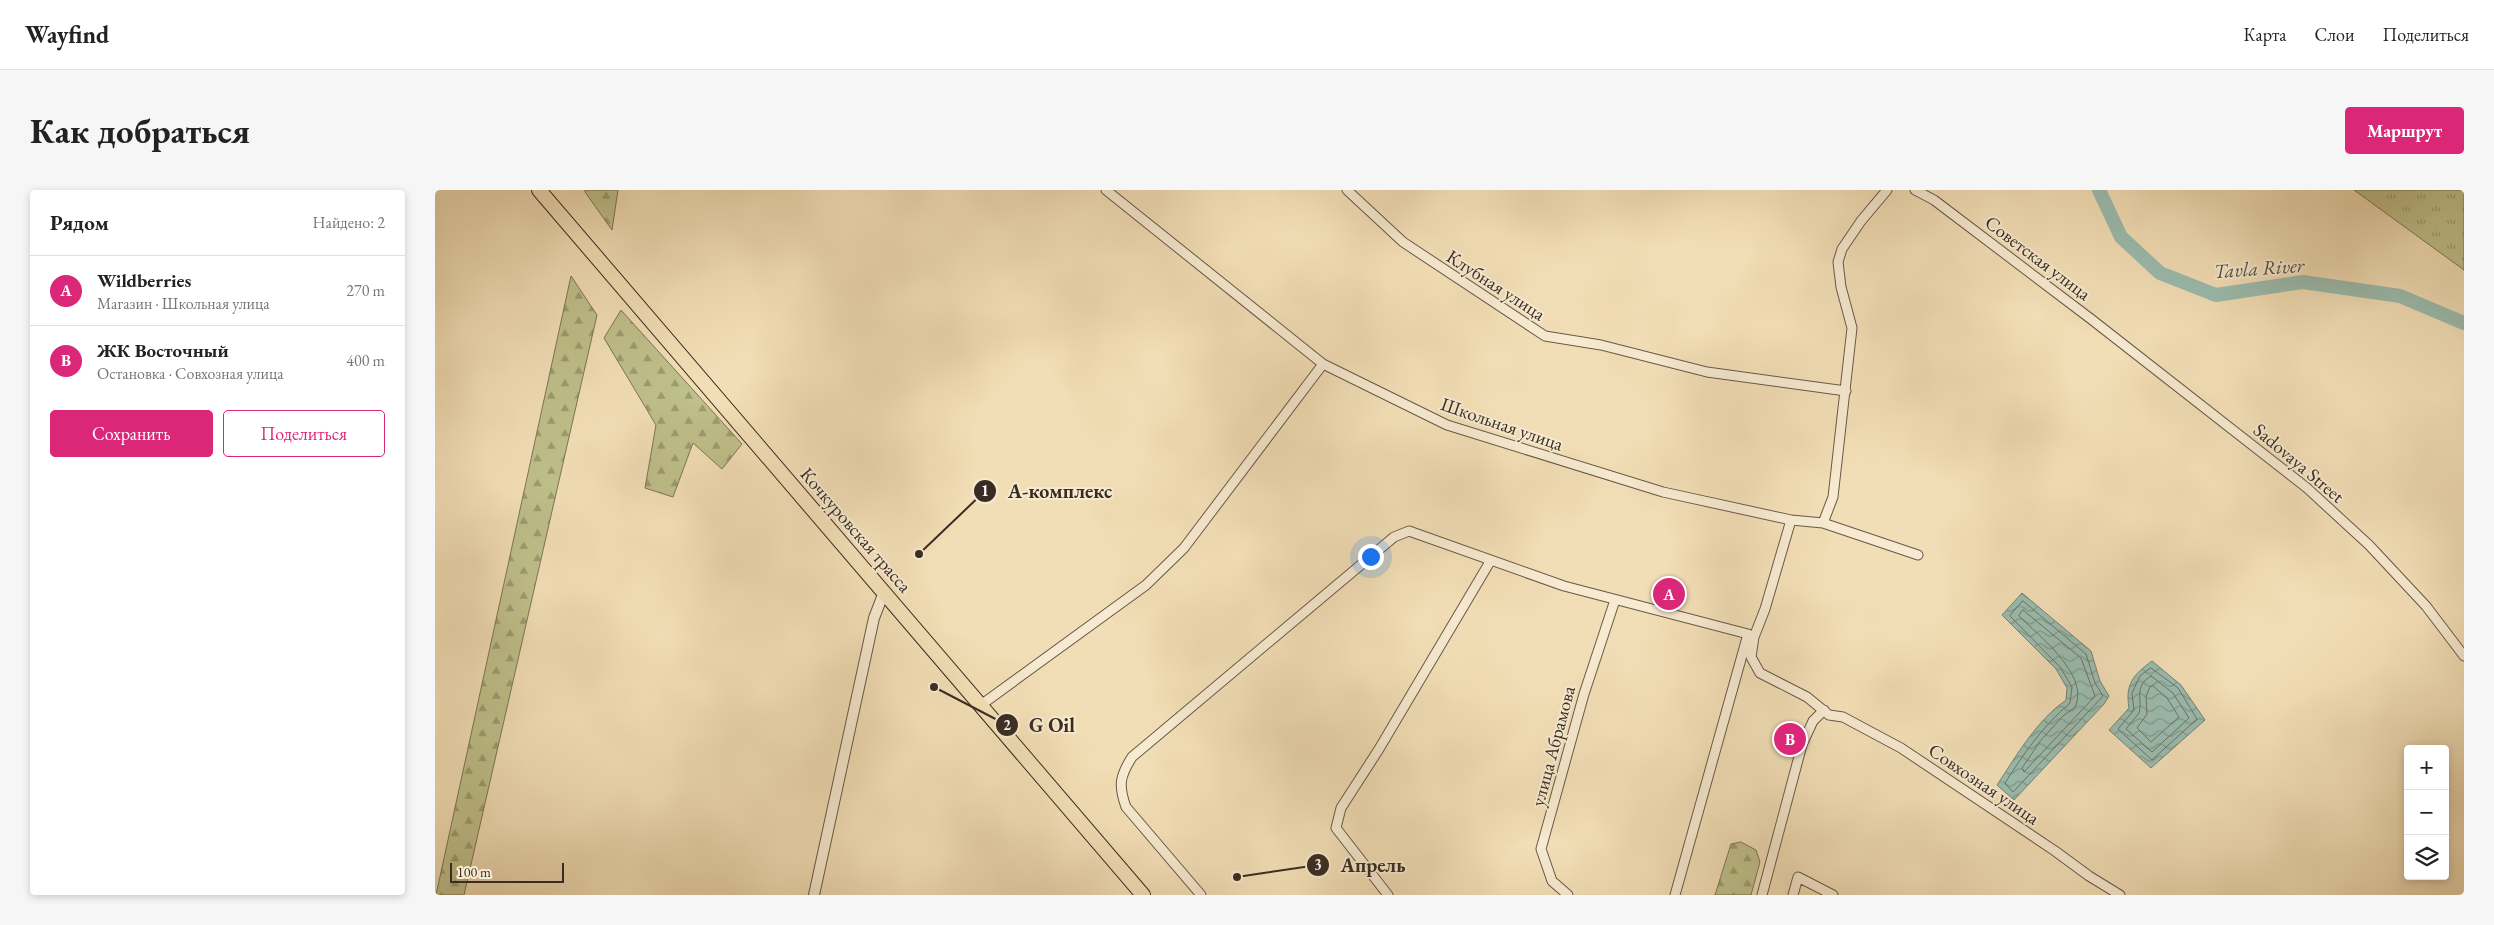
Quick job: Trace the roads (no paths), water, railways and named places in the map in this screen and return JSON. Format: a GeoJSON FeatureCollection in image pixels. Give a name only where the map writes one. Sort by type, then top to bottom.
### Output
{"type":"FeatureCollection","features":[{"type":"Feature","properties":{"kind":"main road","name":"Кочкуровская трасса"},"geometry":{"type":"LineString","coordinates":[[539,190],[1143,895]]}},
{"type":"Feature","properties":{"kind":"street","name":"Школьная улица"},"geometry":{"type":"LineString","coordinates":[[1106,190],[1323,364],[1447,425],[1663,492],[1791,520],[1823,524],[1918,555]]}},
{"type":"Feature","properties":{"kind":"street","name":"Клубная улица"},"geometry":{"type":"LineString","coordinates":[[1347,190],[1403,242],[1517,320],[1545,336],[1601,345],[1707,372],[1845,391]]}},
{"type":"Feature","properties":{"kind":"street"},"geometry":{"type":"LineString","coordinates":[[1823,524],[1833,497],[1852,328],[1841,287],[1838,262],[1842,249],[1861,221],[1887,190]]}},
{"type":"Feature","properties":{"kind":"street","name":"Sadovaya Street"},"geometry":{"type":"LineString","coordinates":[[1915,190],[1934,200],[2083,313],[2307,488],[2369,545],[2419,599],[2464,656]]}},
{"type":"Feature","properties":{"kind":"street"},"geometry":{"type":"LineString","coordinates":[[981,705],[1146,585],[1184,548],[1323,364]]}},
{"type":"Feature","properties":{"kind":"street"},"geometry":{"type":"LineString","coordinates":[[1675,895],[1751,636],[1765,608],[1791,520]]}},
{"type":"Feature","properties":{"kind":"street"},"geometry":{"type":"LineString","coordinates":[[1201,895],[1126,807],[1121,794],[1121,775],[1133,757],[1393,537],[1409,531],[1564,586],[1751,636]]}},
{"type":"Feature","properties":{"kind":"street"},"geometry":{"type":"LineString","coordinates":[[1388,895],[1336,828],[1341,808],[1379,749],[1491,560]]}},
{"type":"Feature","properties":{"kind":"street"},"geometry":{"type":"LineString","coordinates":[[815,895],[875,618],[885,592]]}},
{"type":"Feature","properties":{"kind":"street","name":"улица Абрамова"},"geometry":{"type":"LineString","coordinates":[[1568,895],[1553,881],[1541,849],[1583,694],[1615,600]]}},
{"type":"Feature","properties":{"kind":"street","name":"Совхозная улица"},"geometry":{"type":"LineString","coordinates":[[1751,636],[1751,657],[1760,673],[1807,697],[1829,715],[1843,717],[1901,748],[2055,850],[2089,876],[2120,895]]}},
{"type":"Feature","properties":{"kind":"street"},"geometry":{"type":"LineString","coordinates":[[1762,895],[1802,745],[1813,721],[1824,710]]}},
{"type":"Feature","properties":{"kind":"street"},"geometry":{"type":"LineString","coordinates":[[1793,895],[1798,878],[1833,895]]}},
{"type":"Feature","properties":{"kind":"water"},"geometry":{"type":"Polygon","coordinates":[[[2022,593],[2091,651],[2100,681],[2109,696],[2104,704],[2014,800],[1997,785],[2036,728],[2055,708],[2066,700],[2067,688],[2056,669],[2002,615],[2022,593]]]}},
{"type":"Feature","properties":{"kind":"water"},"geometry":{"type":"Polygon","coordinates":[[[2152,661],[2181,685],[2205,720],[2151,768],[2109,730],[2129,708],[2128,692],[2135,676],[2152,661]]]}},
{"type":"Feature","properties":{"kind":"waterway","name":"Tavla River"},"geometry":{"type":"LineString","coordinates":[[2099,190],[2121,237],[2160,273],[2216,295],[2303,282],[2400,296],[2464,323]]}},
{"type":"Feature","properties":{"kind":"place","name":"А-комплекс"},"geometry":{"type":"Point","coordinates":[919,554]}},
{"type":"Feature","properties":{"kind":"place","name":"Wildberries"},"geometry":{"type":"Point","coordinates":[1669,594]}},
{"type":"Feature","properties":{"kind":"place","name":"G Oil"},"geometry":{"type":"Point","coordinates":[934,687]}},
{"type":"Feature","properties":{"kind":"place","name":"ЖК Восточный"},"geometry":{"type":"Point","coordinates":[1790,739]}},
{"type":"Feature","properties":{"kind":"place","name":"Апрель"},"geometry":{"type":"Point","coordinates":[1237,877]}}]}
